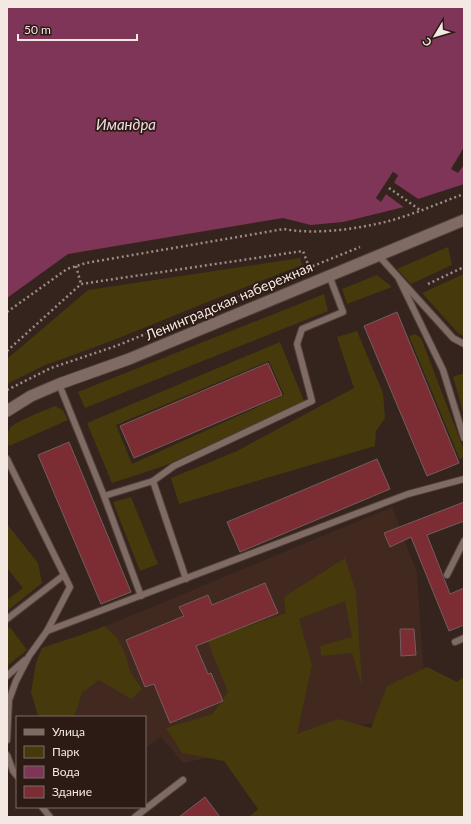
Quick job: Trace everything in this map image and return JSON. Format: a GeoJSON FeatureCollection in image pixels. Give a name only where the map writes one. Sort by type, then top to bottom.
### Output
{"type":"FeatureCollection","features":[{"type":"Feature","properties":{"kind":"main road","name":"Ленинградская набережная"},"geometry":{"type":"LineString","coordinates":[[7,411],[31,396],[59,384],[129,359],[464,220]]}},
{"type":"Feature","properties":{"kind":"lane"},"geometry":{"type":"LineString","coordinates":[[378,256],[453,338],[464,344]]}},
{"type":"Feature","properties":{"kind":"lane"},"geometry":{"type":"LineString","coordinates":[[104,496],[153,481],[174,466],[312,401],[297,344],[302,329],[343,312],[329,275]]}},
{"type":"Feature","properties":{"kind":"lane"},"geometry":{"type":"LineString","coordinates":[[399,279],[443,370],[464,438]]}},
{"type":"Feature","properties":{"kind":"lane"},"geometry":{"type":"LineString","coordinates":[[59,384],[104,496],[141,596]]}},
{"type":"Feature","properties":{"kind":"lane"},"geometry":{"type":"LineString","coordinates":[[7,459],[70,587],[47,631],[29,656],[16,681],[10,700],[7,740]]}},
{"type":"Feature","properties":{"kind":"lane"},"geometry":{"type":"LineString","coordinates":[[47,631],[408,494],[464,479]]}},
{"type":"Feature","properties":{"kind":"lane"},"geometry":{"type":"LineString","coordinates":[[153,481],[186,579]]}},
{"type":"Feature","properties":{"kind":"lane"},"geometry":{"type":"LineString","coordinates":[[447,575],[464,541]]}},
{"type":"Feature","properties":{"kind":"lane"},"geometry":{"type":"LineString","coordinates":[[7,619],[64,575]]}},
{"type":"Feature","properties":{"kind":"lane"},"geometry":{"type":"LineString","coordinates":[[455,642],[464,638]]}},
{"type":"Feature","properties":{"kind":"lane"},"geometry":{"type":"LineString","coordinates":[[7,676],[29,656]]}},
{"type":"Feature","properties":{"kind":"lane"},"geometry":{"type":"LineString","coordinates":[[7,755],[9,767],[16,775]]}},
{"type":"Feature","properties":{"kind":"lane"},"geometry":{"type":"LineString","coordinates":[[135,817],[183,780]]}},
{"type":"Feature","properties":{"kind":"lane"},"geometry":{"type":"LineString","coordinates":[[43,808],[50,817]]}},
{"type":"Feature","properties":{"kind":"path"},"geometry":{"type":"LineString","coordinates":[[389,188],[420,210]]}},
{"type":"Feature","properties":{"kind":"path"},"geometry":{"type":"LineString","coordinates":[[7,312],[67,269],[86,263],[284,229],[298,232],[325,231],[364,226],[390,221],[464,194]]}},
{"type":"Feature","properties":{"kind":"path"},"geometry":{"type":"LineString","coordinates":[[7,390],[51,368],[116,346],[361,247]]}},
{"type":"Feature","properties":{"kind":"path"},"geometry":{"type":"LineString","coordinates":[[7,351],[81,284],[303,251],[309,267]]}},
{"type":"Feature","properties":{"kind":"path"},"geometry":{"type":"LineString","coordinates":[[76,266],[81,284]]}},
{"type":"Feature","properties":{"kind":"path"},"geometry":{"type":"LineString","coordinates":[[428,284],[464,267]]}},
{"type":"Feature","properties":{"kind":"shaded area"},"geometry":{"type":"Polygon","coordinates":[[[392,507],[417,573],[426,711],[183,763],[161,737],[146,747],[146,716],[70,716],[39,654],[392,507]]]}},
{"type":"Feature","properties":{"kind":"green space"},"geometry":{"type":"Polygon","coordinates":[[[448,247],[452,265],[411,284],[397,269],[448,247]]]}},
{"type":"Feature","properties":{"kind":"green space"},"geometry":{"type":"Polygon","coordinates":[[[300,258],[302,265],[114,340],[43,366],[7,384],[7,359],[88,290],[300,258]]]}},
{"type":"Feature","properties":{"kind":"green space"},"geometry":{"type":"Polygon","coordinates":[[[464,274],[464,336],[458,333],[422,293],[464,274]]]}},
{"type":"Feature","properties":{"kind":"green space"},"geometry":{"type":"Polygon","coordinates":[[[377,275],[392,287],[347,304],[342,289],[377,275]]]}},
{"type":"Feature","properties":{"kind":"green space"},"geometry":{"type":"Polygon","coordinates":[[[324,294],[328,311],[85,408],[78,392],[324,294]]]}},
{"type":"Feature","properties":{"kind":"green space"},"geometry":{"type":"Polygon","coordinates":[[[357,331],[383,393],[385,418],[376,431],[375,446],[179,504],[171,478],[237,451],[354,388],[337,337],[357,331]]]}},
{"type":"Feature","properties":{"kind":"green space"},"geometry":{"type":"Polygon","coordinates":[[[415,334],[421,338],[464,450],[464,455],[460,460],[409,336],[415,334]]]}},
{"type":"Feature","properties":{"kind":"green space"},"geometry":{"type":"Polygon","coordinates":[[[280,342],[304,401],[164,466],[112,483],[87,423],[280,342]],[[269,361],[116,425],[132,464],[284,395],[269,361]]]}},
{"type":"Feature","properties":{"kind":"green space"},"geometry":{"type":"Polygon","coordinates":[[[464,373],[464,415],[453,377],[464,373]]]}},
{"type":"Feature","properties":{"kind":"green space"},"geometry":{"type":"Polygon","coordinates":[[[55,406],[63,410],[68,420],[9,446],[7,437],[10,428],[13,425],[55,406]]]}},
{"type":"Feature","properties":{"kind":"green space"},"geometry":{"type":"Polygon","coordinates":[[[131,497],[158,564],[140,571],[113,502],[131,497]]]}},
{"type":"Feature","properties":{"kind":"green space"},"geometry":{"type":"Polygon","coordinates":[[[7,524],[38,563],[42,583],[7,611],[7,600],[23,588],[7,568],[7,524]]]}},
{"type":"Feature","properties":{"kind":"green space"},"geometry":{"type":"Polygon","coordinates":[[[345,558],[356,592],[362,686],[352,653],[321,656],[320,646],[352,637],[345,601],[299,619],[312,665],[297,734],[338,719],[371,728],[387,686],[427,667],[457,682],[464,677],[464,817],[249,817],[258,809],[224,761],[182,753],[166,728],[213,714],[228,692],[207,640],[286,613],[284,597],[345,558]]]}},
{"type":"Feature","properties":{"kind":"green space"},"geometry":{"type":"Polygon","coordinates":[[[104,626],[117,638],[125,653],[130,672],[142,689],[131,699],[99,680],[82,693],[76,716],[38,716],[31,692],[36,663],[42,648],[104,626]]]}},
{"type":"Feature","properties":{"kind":"green space"},"geometry":{"type":"Polygon","coordinates":[[[10,627],[27,650],[7,666],[7,630],[10,627]]]}},
{"type":"Feature","properties":{"kind":"water","name":"Имандра"},"geometry":{"type":"Polygon","coordinates":[[[7,7],[464,7],[464,147],[451,169],[458,173],[464,166],[464,184],[418,199],[393,182],[398,176],[393,172],[376,198],[381,201],[386,194],[404,207],[343,222],[311,225],[283,218],[68,254],[7,298],[7,7]]]}},
{"type":"Feature","properties":{"kind":"pier"},"geometry":{"type":"Polygon","coordinates":[[[393,172],[398,175],[394,183],[418,199],[417,201],[392,184],[395,176],[393,175],[379,198],[380,199],[386,192],[405,206],[405,208],[386,194],[381,202],[376,198],[393,172]]]}},
{"type":"Feature","properties":{"kind":"building"},"geometry":{"type":"Polygon","coordinates":[[[397,312],[459,463],[427,476],[364,326],[397,312]]]}},
{"type":"Feature","properties":{"kind":"building"},"geometry":{"type":"Polygon","coordinates":[[[268,363],[282,395],[134,458],[120,426],[268,363]]]}},
{"type":"Feature","properties":{"kind":"building"},"geometry":{"type":"Polygon","coordinates":[[[69,442],[131,592],[101,604],[38,455],[69,442]]]}},
{"type":"Feature","properties":{"kind":"building"},"geometry":{"type":"Polygon","coordinates":[[[377,459],[390,489],[240,552],[227,522],[377,459]]]}},
{"type":"Feature","properties":{"kind":"building"},"geometry":{"type":"Polygon","coordinates":[[[464,502],[464,521],[427,535],[450,594],[464,588],[464,625],[449,631],[411,537],[390,547],[384,533],[464,502]]]}},
{"type":"Feature","properties":{"kind":"building"},"geometry":{"type":"Polygon","coordinates":[[[265,583],[278,613],[196,646],[208,674],[211,673],[223,701],[170,723],[154,684],[145,687],[126,640],[184,616],[179,607],[208,595],[212,605],[265,583]]]}},
{"type":"Feature","properties":{"kind":"building"},"geometry":{"type":"Polygon","coordinates":[[[400,629],[414,629],[416,655],[401,656],[400,629]]]}},
{"type":"Feature","properties":{"kind":"building"},"geometry":{"type":"Polygon","coordinates":[[[205,797],[220,817],[179,817],[205,797]]]}}]}
